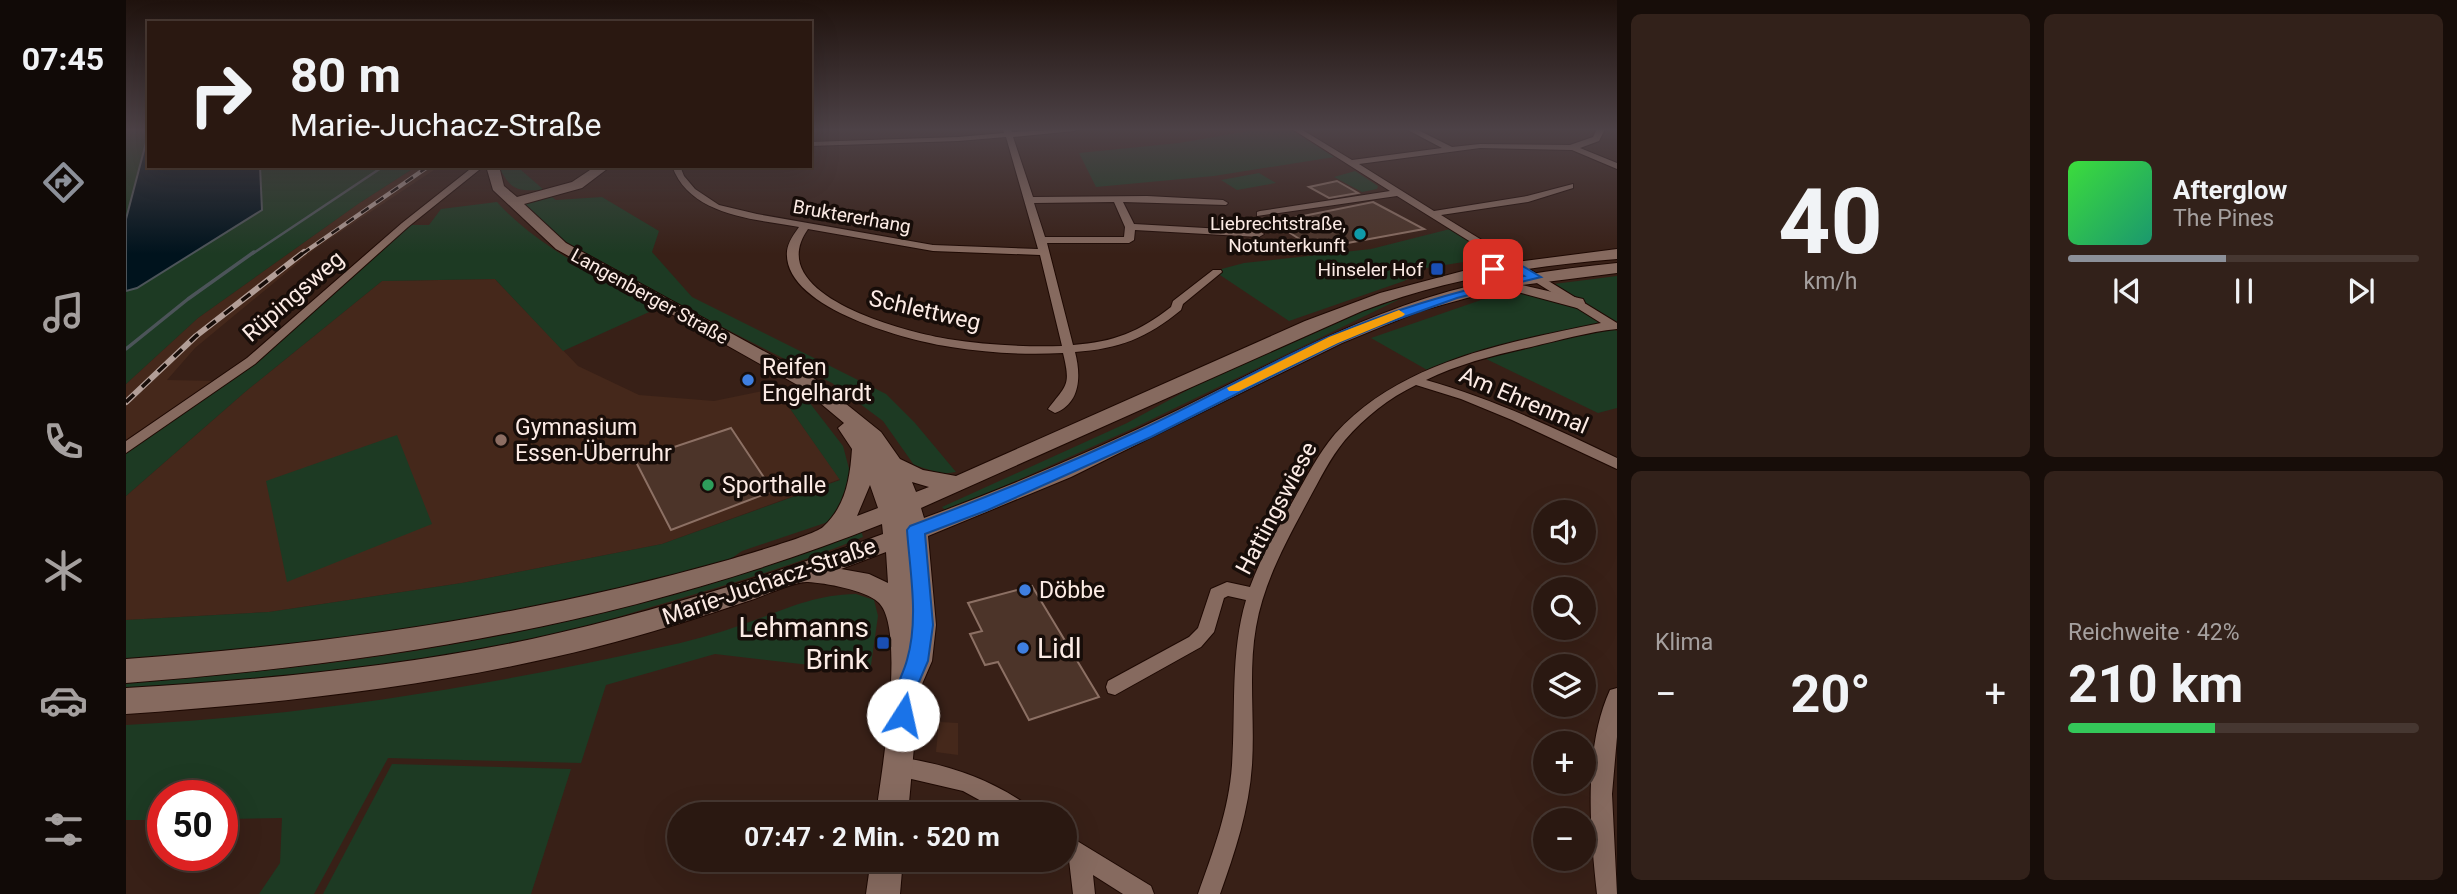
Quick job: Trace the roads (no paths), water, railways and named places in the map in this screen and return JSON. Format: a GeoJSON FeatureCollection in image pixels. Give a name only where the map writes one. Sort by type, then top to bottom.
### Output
{"type":"FeatureCollection","features":[{"type":"Feature","properties":{"kind":"main road","name":"Langenberger Straße"},"geometry":{"type":"LineString","coordinates":[[493,171],[498,187],[561,246],[808,383],[865,428],[892,464],[923,625],[918,661],[906,689]]}},
{"type":"Feature","properties":{"kind":"main road"},"geometry":{"type":"LineString","coordinates":[[513,203],[577,185],[599,171]]}},
{"type":"Feature","properties":{"kind":"main road","name":"Marie-Juchacz-Straße"},"geometry":{"type":"LineString","coordinates":[[126,671],[325,655],[465,633],[566,613],[672,585],[829,535],[901,508],[1323,320],[1430,282],[1514,265],[1617,254]]}},
{"type":"Feature","properties":{"kind":"main road","name":"Marie-Juchacz-Straße"},"geometry":{"type":"LineString","coordinates":[[126,701],[316,685],[444,667],[566,643],[649,621],[805,572],[982,506],[1146,433],[1334,340],[1407,311],[1534,277],[1617,268]]}},
{"type":"Feature","properties":{"kind":"main road"},"geometry":{"type":"LineString","coordinates":[[1497,285],[1577,303]]}},
{"type":"Feature","properties":{"kind":"main road","name":"Langenberger Straße"},"geometry":{"type":"LineString","coordinates":[[830,403],[863,446],[901,508]]}},
{"type":"Feature","properties":{"kind":"main road"},"geometry":{"type":"LineString","coordinates":[[829,535],[855,503],[861,484],[863,446]]}},
{"type":"Feature","properties":{"kind":"main road"},"geometry":{"type":"LineString","coordinates":[[892,464],[905,473],[924,479],[959,484]]}},
{"type":"Feature","properties":{"kind":"main road","name":"Langenberger Straße"},"geometry":{"type":"LineString","coordinates":[[893,802],[906,689],[901,615],[906,534]]}},
{"type":"Feature","properties":{"kind":"main road"},"geometry":{"type":"LineString","coordinates":[[805,572],[869,584],[888,595],[901,615]]}},
{"type":"Feature","properties":{"kind":"main road"},"geometry":{"type":"LineString","coordinates":[[883,894],[886,872]]}},
{"type":"Feature","properties":{"kind":"street","name":"Rüpingsweg"},"geometry":{"type":"LineString","coordinates":[[126,448],[251,361],[405,225],[474,171]]}},
{"type":"Feature","properties":{"kind":"street","name":"Bruktererhang"},"geometry":{"type":"LineString","coordinates":[[678,171],[692,191],[716,207],[757,217],[933,248],[1043,252]]}},
{"type":"Feature","properties":{"kind":"street"},"geometry":{"type":"LineString","coordinates":[[1020,171],[1041,240],[1074,372],[1071,392],[1055,409]]}},
{"type":"Feature","properties":{"kind":"street"},"geometry":{"type":"LineString","coordinates":[[1361,171],[1614,327]]}},
{"type":"Feature","properties":{"kind":"street"},"geometry":{"type":"LineString","coordinates":[[1431,214],[1528,199],[1570,186]]}},
{"type":"Feature","properties":{"kind":"street"},"geometry":{"type":"LineString","coordinates":[[1260,214],[1397,193]]}},
{"type":"Feature","properties":{"kind":"street"},"geometry":{"type":"LineString","coordinates":[[1029,200],[1117,199],[1223,203]]}},
{"type":"Feature","properties":{"kind":"street"},"geometry":{"type":"LineString","coordinates":[[1041,240],[1129,240],[1130,226],[1117,199]]}},
{"type":"Feature","properties":{"kind":"street","name":"Schlettweg"},"geometry":{"type":"LineString","coordinates":[[806,225],[796,239],[792,256],[802,281],[828,302],[898,331],[947,342],[994,348],[1069,349],[1111,343],[1140,334],[1177,308],[1177,303],[1217,272]]}},
{"type":"Feature","properties":{"kind":"street"},"geometry":{"type":"LineString","coordinates":[[1130,226],[1259,234]]}},
{"type":"Feature","properties":{"kind":"street","name":"Hattingswiese"},"geometry":{"type":"LineString","coordinates":[[1209,894],[1234,823],[1239,795],[1243,747],[1244,662],[1247,627],[1256,595],[1284,531],[1339,437],[1377,402],[1413,380],[1470,358],[1614,327]]}},
{"type":"Feature","properties":{"kind":"street","name":"Am Ehrenmal"},"geometry":{"type":"LineString","coordinates":[[1413,380],[1442,388],[1543,428],[1617,464]]}},
{"type":"Feature","properties":{"kind":"street"},"geometry":{"type":"LineString","coordinates":[[1115,687],[1195,642],[1205,632],[1217,594],[1227,589],[1256,595]]}},
{"type":"Feature","properties":{"kind":"street"},"geometry":{"type":"LineString","coordinates":[[1608,894],[1602,855],[1602,766],[1617,699]]}},
{"type":"Feature","properties":{"kind":"street"},"geometry":{"type":"LineString","coordinates":[[897,767],[936,772],[975,783],[1004,802]]}},
{"type":"Feature","properties":{"kind":"street"},"geometry":{"type":"LineString","coordinates":[[1077,853],[1143,894]]}},
{"type":"Feature","properties":{"kind":"street"},"geometry":{"type":"LineString","coordinates":[[1077,868],[1084,894]]}},
{"type":"Feature","properties":{"kind":"water"},"geometry":{"type":"Polygon","coordinates":[[[139,171],[260,171],[262,210],[137,288],[126,291],[126,219],[139,171]]]}},
{"type":"Feature","properties":{"kind":"waterway"},"geometry":{"type":"LineString","coordinates":[[252,254],[377,171]]}},
{"type":"Feature","properties":{"kind":"waterway"},"geometry":{"type":"LineString","coordinates":[[126,349],[188,299],[254,252]]}},
{"type":"Feature","properties":{"kind":"railway"},"geometry":{"type":"LineString","coordinates":[[302,254],[422,171]]}},
{"type":"Feature","properties":{"kind":"railway"},"geometry":{"type":"LineString","coordinates":[[126,402],[196,336],[304,252]]}},
{"type":"Feature","properties":{"kind":"place","name":"Liebrechtstraße, Notunterkunft"},"geometry":{"type":"Point","coordinates":[1360,234]}},
{"type":"Feature","properties":{"kind":"place","name":"Hinseler Hof"},"geometry":{"type":"Point","coordinates":[1437,269]}},
{"type":"Feature","properties":{"kind":"place","name":"Reifen Engelhardt"},"geometry":{"type":"Point","coordinates":[748,380]}},
{"type":"Feature","properties":{"kind":"place","name":"Gymnasium Essen-Überruhr"},"geometry":{"type":"Point","coordinates":[501,440]}},
{"type":"Feature","properties":{"kind":"place","name":"Sporthalle"},"geometry":{"type":"Point","coordinates":[708,485]}},
{"type":"Feature","properties":{"kind":"place","name":"Döbbe"},"geometry":{"type":"Point","coordinates":[1025,590]}},
{"type":"Feature","properties":{"kind":"place","name":"Lehmanns Brink"},"geometry":{"type":"Point","coordinates":[883,643]}},
{"type":"Feature","properties":{"kind":"place","name":"Lidl"},"geometry":{"type":"Point","coordinates":[1023,648]}}]}
